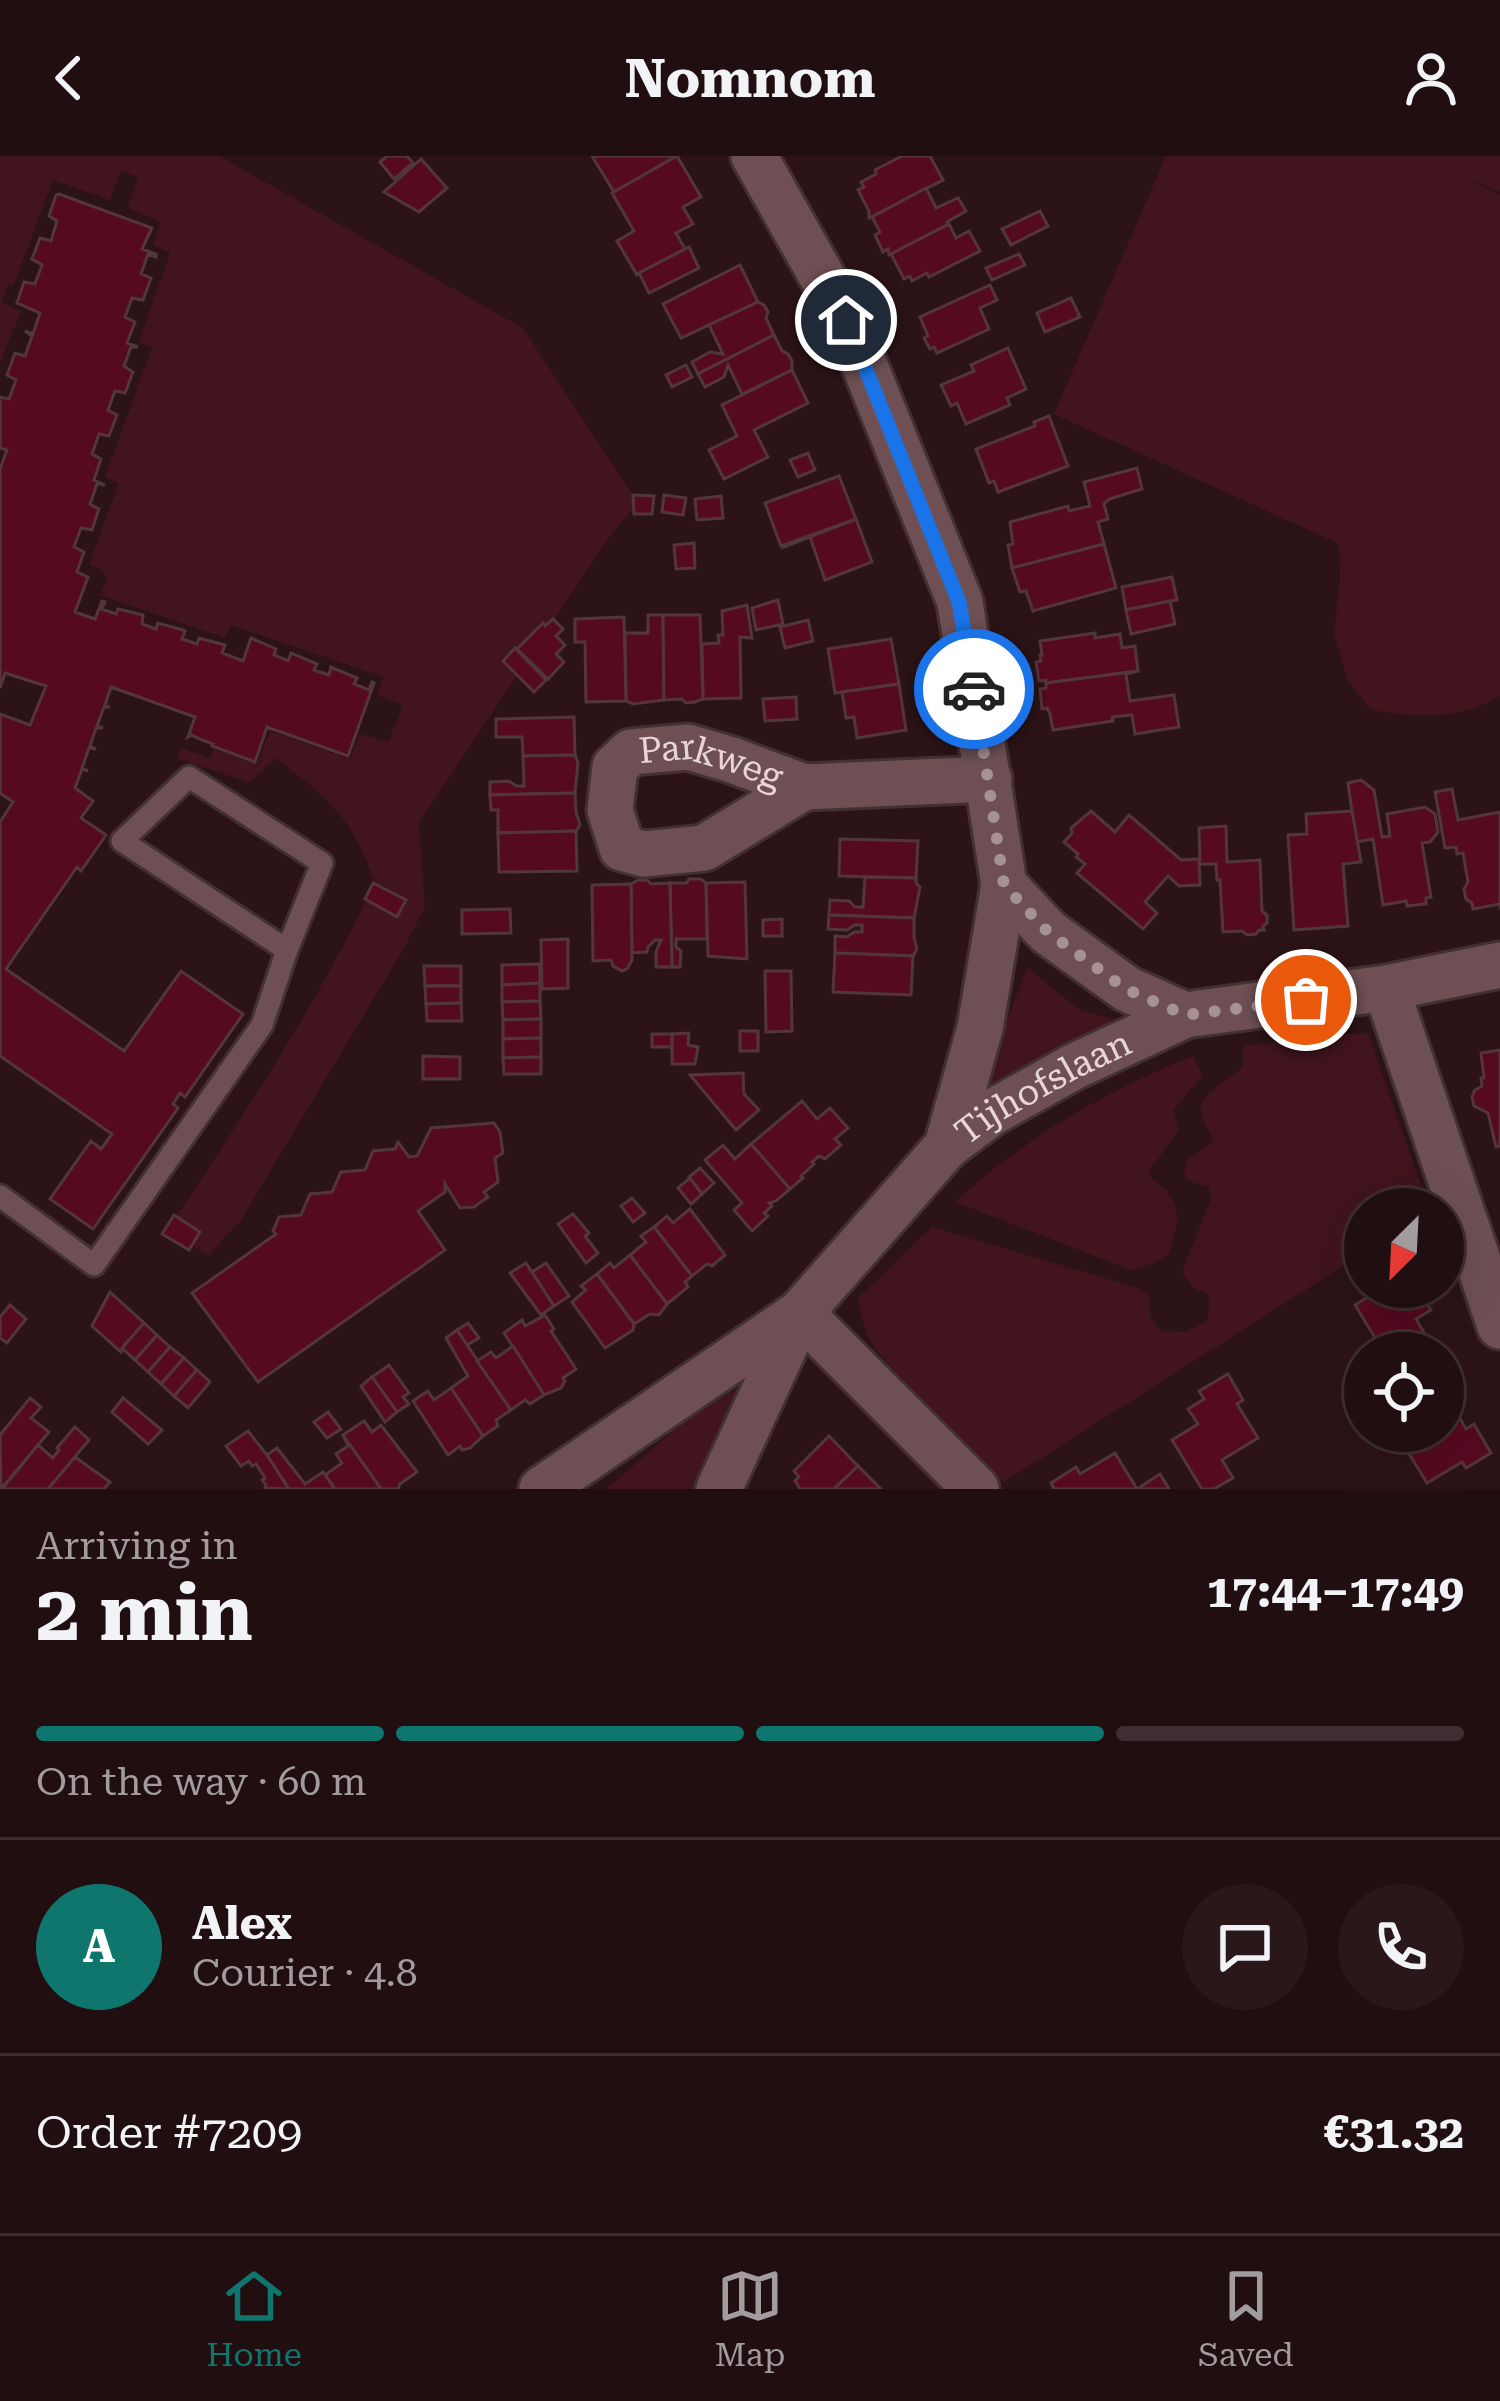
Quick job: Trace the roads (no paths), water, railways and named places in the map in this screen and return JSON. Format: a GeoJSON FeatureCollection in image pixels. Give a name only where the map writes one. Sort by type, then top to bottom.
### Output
{"type":"FeatureCollection","features":[{"type":"Feature","properties":{"kind":"street"},"geometry":{"type":"LineString","coordinates":[[754,156],[846,320],[959,602],[1004,885],[980,1028],[947,1146]]}},
{"type":"Feature","properties":{"kind":"street","name":"Parkweg"},"geometry":{"type":"LineString","coordinates":[[804,787],[989,779]]}},
{"type":"Feature","properties":{"kind":"street"},"geometry":{"type":"LineString","coordinates":[[1004,885],[1048,932],[1126,989],[1185,1015]]}},
{"type":"Feature","properties":{"kind":"street","name":"Tijhofslaan"},"geometry":{"type":"LineString","coordinates":[[542,1489],[800,1313],[947,1146],[991,1113],[1075,1066],[1185,1015],[1386,988],[1500,965]]}},
{"type":"Feature","properties":{"kind":"street"},"geometry":{"type":"LineString","coordinates":[[1386,988],[1500,1326]]}},
{"type":"Feature","properties":{"kind":"street"},"geometry":{"type":"LineString","coordinates":[[800,1313],[976,1489]]}},
{"type":"Feature","properties":{"kind":"street","name":"Tijhofslaan"},"geometry":{"type":"LineString","coordinates":[[719,1489],[800,1313]]}},
{"type":"Feature","properties":{"kind":"lane"},"geometry":{"type":"LineString","coordinates":[[0,1196],[94,1265],[262,1025],[322,863],[190,777],[122,841],[286,950]]}}]}
